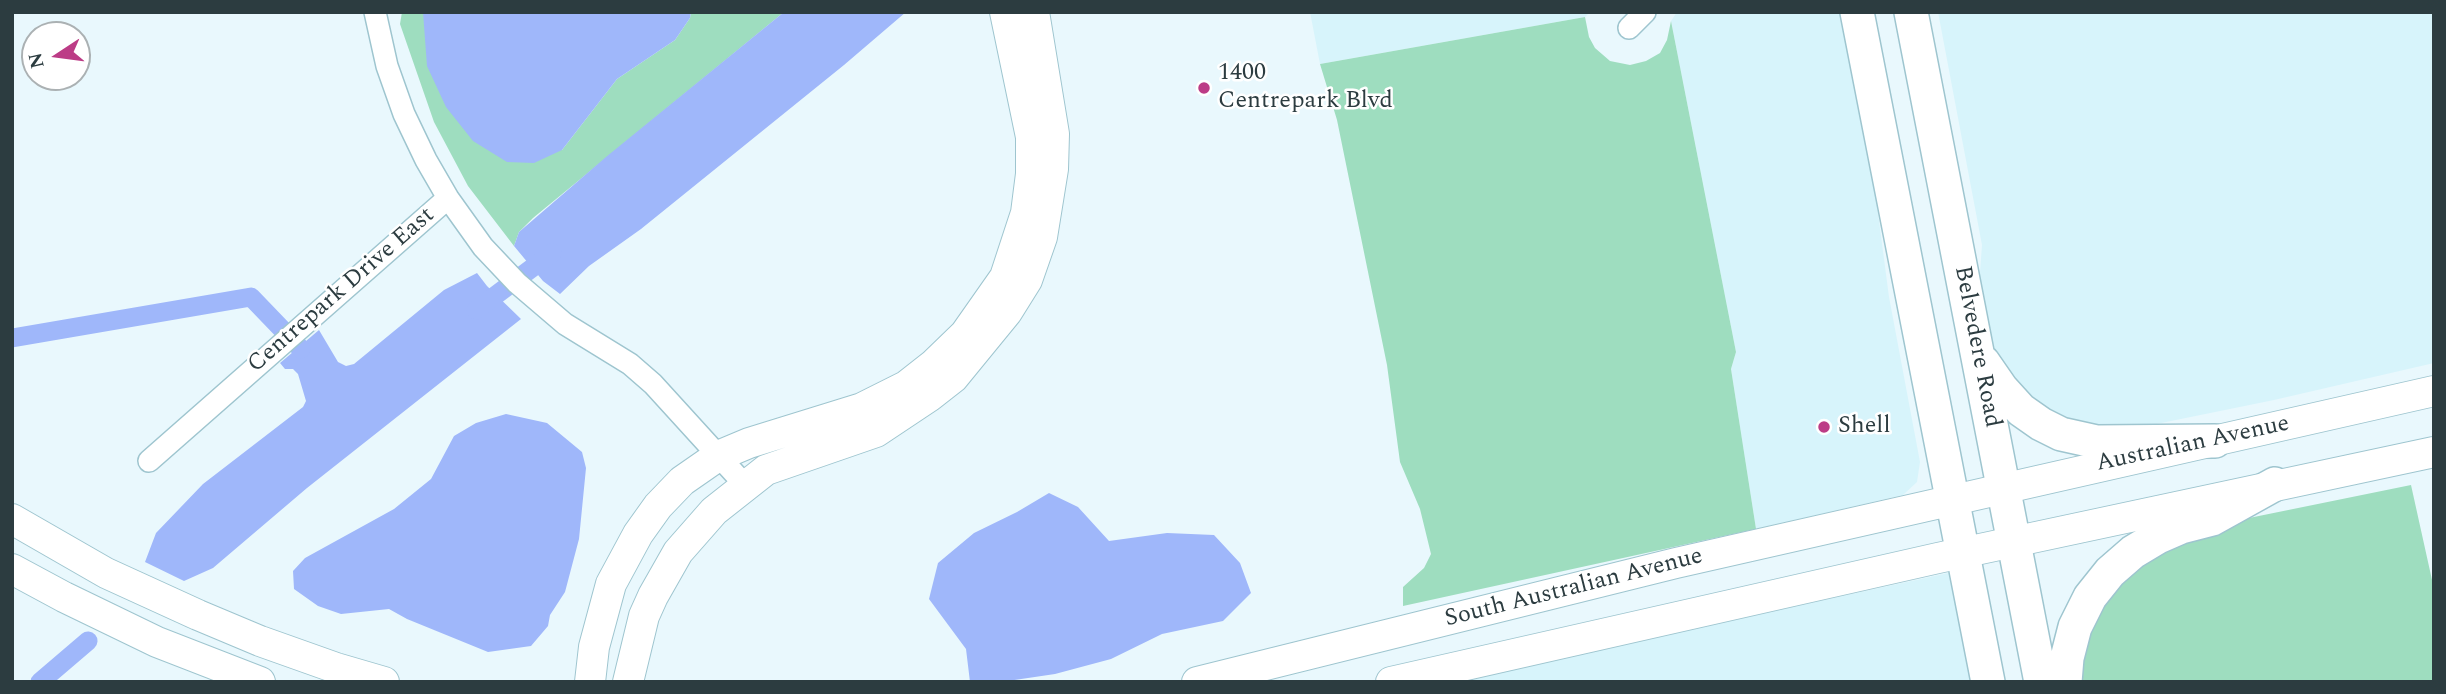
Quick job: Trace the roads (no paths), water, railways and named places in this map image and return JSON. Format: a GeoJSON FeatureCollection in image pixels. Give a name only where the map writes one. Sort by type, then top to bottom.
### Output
{"type":"FeatureCollection","features":[{"type":"Feature","properties":{"kind":"main road"},"geometry":{"type":"LineString","coordinates":[[590,682],[601,615],[611,584],[624,556],[658,506],[682,481],[718,456],[758,440],[862,408],[906,386],[965,334],[1005,277],[1026,213],[1031,174],[1031,136],[1005,12]]}},
{"type":"Feature","properties":{"kind":"main road"},"geometry":{"type":"LineString","coordinates":[[628,682],[644,616],[664,574],[693,532],[745,485],[766,470],[876,432],[930,396],[953,378],[1007,312],[1027,280],[1042,237],[1053,169],[1054,134],[1034,12]]}},
{"type":"Feature","properties":{"kind":"main road"},"geometry":{"type":"LineString","coordinates":[[1857,12],[1988,682]]}},
{"type":"Feature","properties":{"kind":"main road","name":"Belvedere Road"},"geometry":{"type":"LineString","coordinates":[[1911,12],[2041,682]]}},
{"type":"Feature","properties":{"kind":"main road"},"geometry":{"type":"LineString","coordinates":[[1977,353],[2001,388],[2021,410],[2061,434],[2097,442],[2215,441]]}},
{"type":"Feature","properties":{"kind":"main road","name":"Australian Avenue"},"geometry":{"type":"LineString","coordinates":[[1952,499],[2434,391]]}},
{"type":"Feature","properties":{"kind":"main road"},"geometry":{"type":"LineString","coordinates":[[1962,552],[2434,452]]}},
{"type":"Feature","properties":{"kind":"main road"},"geometry":{"type":"LineString","coordinates":[[2065,682],[2067,658],[2075,627],[2090,597],[2110,572],[2133,552],[2158,537],[2181,527],[2212,519],[2275,484]]}},
{"type":"Feature","properties":{"kind":"main road","name":"South Australian Avenue"},"geometry":{"type":"LineString","coordinates":[[1197,682],[1664,566],[1952,499]]}},
{"type":"Feature","properties":{"kind":"main road"},"geometry":{"type":"LineString","coordinates":[[12,519],[106,573],[198,615],[273,645],[384,682]]}},
{"type":"Feature","properties":{"kind":"main road","name":"South Australian Avenue"},"geometry":{"type":"LineString","coordinates":[[1391,682],[1962,552]]}},
{"type":"Feature","properties":{"kind":"main road"},"geometry":{"type":"LineString","coordinates":[[12,569],[158,642],[260,682]]}},
{"type":"Feature","properties":{"kind":"street","name":"Centrepark Drive East"},"geometry":{"type":"LineString","coordinates":[[149,461],[448,198],[404,114],[387,66],[376,12]]}},
{"type":"Feature","properties":{"kind":"street"},"geometry":{"type":"LineString","coordinates":[[1629,28],[1645,12]]}},
{"type":"Feature","properties":{"kind":"street"},"geometry":{"type":"LineString","coordinates":[[448,198],[483,247],[517,283],[565,324],[630,364],[645,377],[745,485]]}},
{"type":"Feature","properties":{"kind":"water"},"geometry":{"type":"Polygon","coordinates":[[[423,12],[691,12],[690,18],[675,40],[617,79],[562,150],[534,163],[507,162],[473,141],[446,107],[427,66],[423,12]]]}},
{"type":"Feature","properties":{"kind":"water"},"geometry":{"type":"Polygon","coordinates":[[[784,12],[906,12],[641,229],[589,266],[560,294],[543,281],[514,246],[519,232],[606,157],[784,12]]]}},
{"type":"Feature","properties":{"kind":"water"},"geometry":{"type":"Polygon","coordinates":[[[477,273],[521,319],[307,488],[213,568],[184,581],[145,562],[156,533],[203,484],[303,407],[306,401],[298,374],[293,369],[285,369],[280,363],[319,330],[338,362],[346,366],[354,364],[444,290],[477,273]]]}},
{"type":"Feature","properties":{"kind":"water"},"geometry":{"type":"Polygon","coordinates":[[[506,414],[547,423],[582,452],[586,468],[579,539],[565,592],[550,615],[548,626],[531,646],[488,652],[389,609],[341,614],[318,606],[294,589],[293,571],[305,558],[394,509],[431,479],[454,436],[476,423],[506,414]]]}},
{"type":"Feature","properties":{"kind":"water"},"geometry":{"type":"Polygon","coordinates":[[[1049,493],[1078,507],[1109,541],[1167,533],[1214,535],[1240,563],[1251,593],[1223,621],[1162,634],[1111,659],[1055,674],[1001,682],[970,682],[966,649],[929,599],[938,563],[974,533],[1049,493]]]}},
{"type":"Feature","properties":{"kind":"waterway"},"geometry":{"type":"LineString","coordinates":[[476,310],[552,253]]}},
{"type":"Feature","properties":{"kind":"waterway"},"geometry":{"type":"LineString","coordinates":[[12,338],[251,297],[301,349]]}},
{"type":"Feature","properties":{"kind":"waterway"},"geometry":{"type":"LineString","coordinates":[[40,682],[88,641]]}},
{"type":"Feature","properties":{"kind":"place","name":"1400 Centrepark Blvd"},"geometry":{"type":"Point","coordinates":[1204,88]}},
{"type":"Feature","properties":{"kind":"place","name":"Shell"},"geometry":{"type":"Point","coordinates":[1824,427]}}]}
